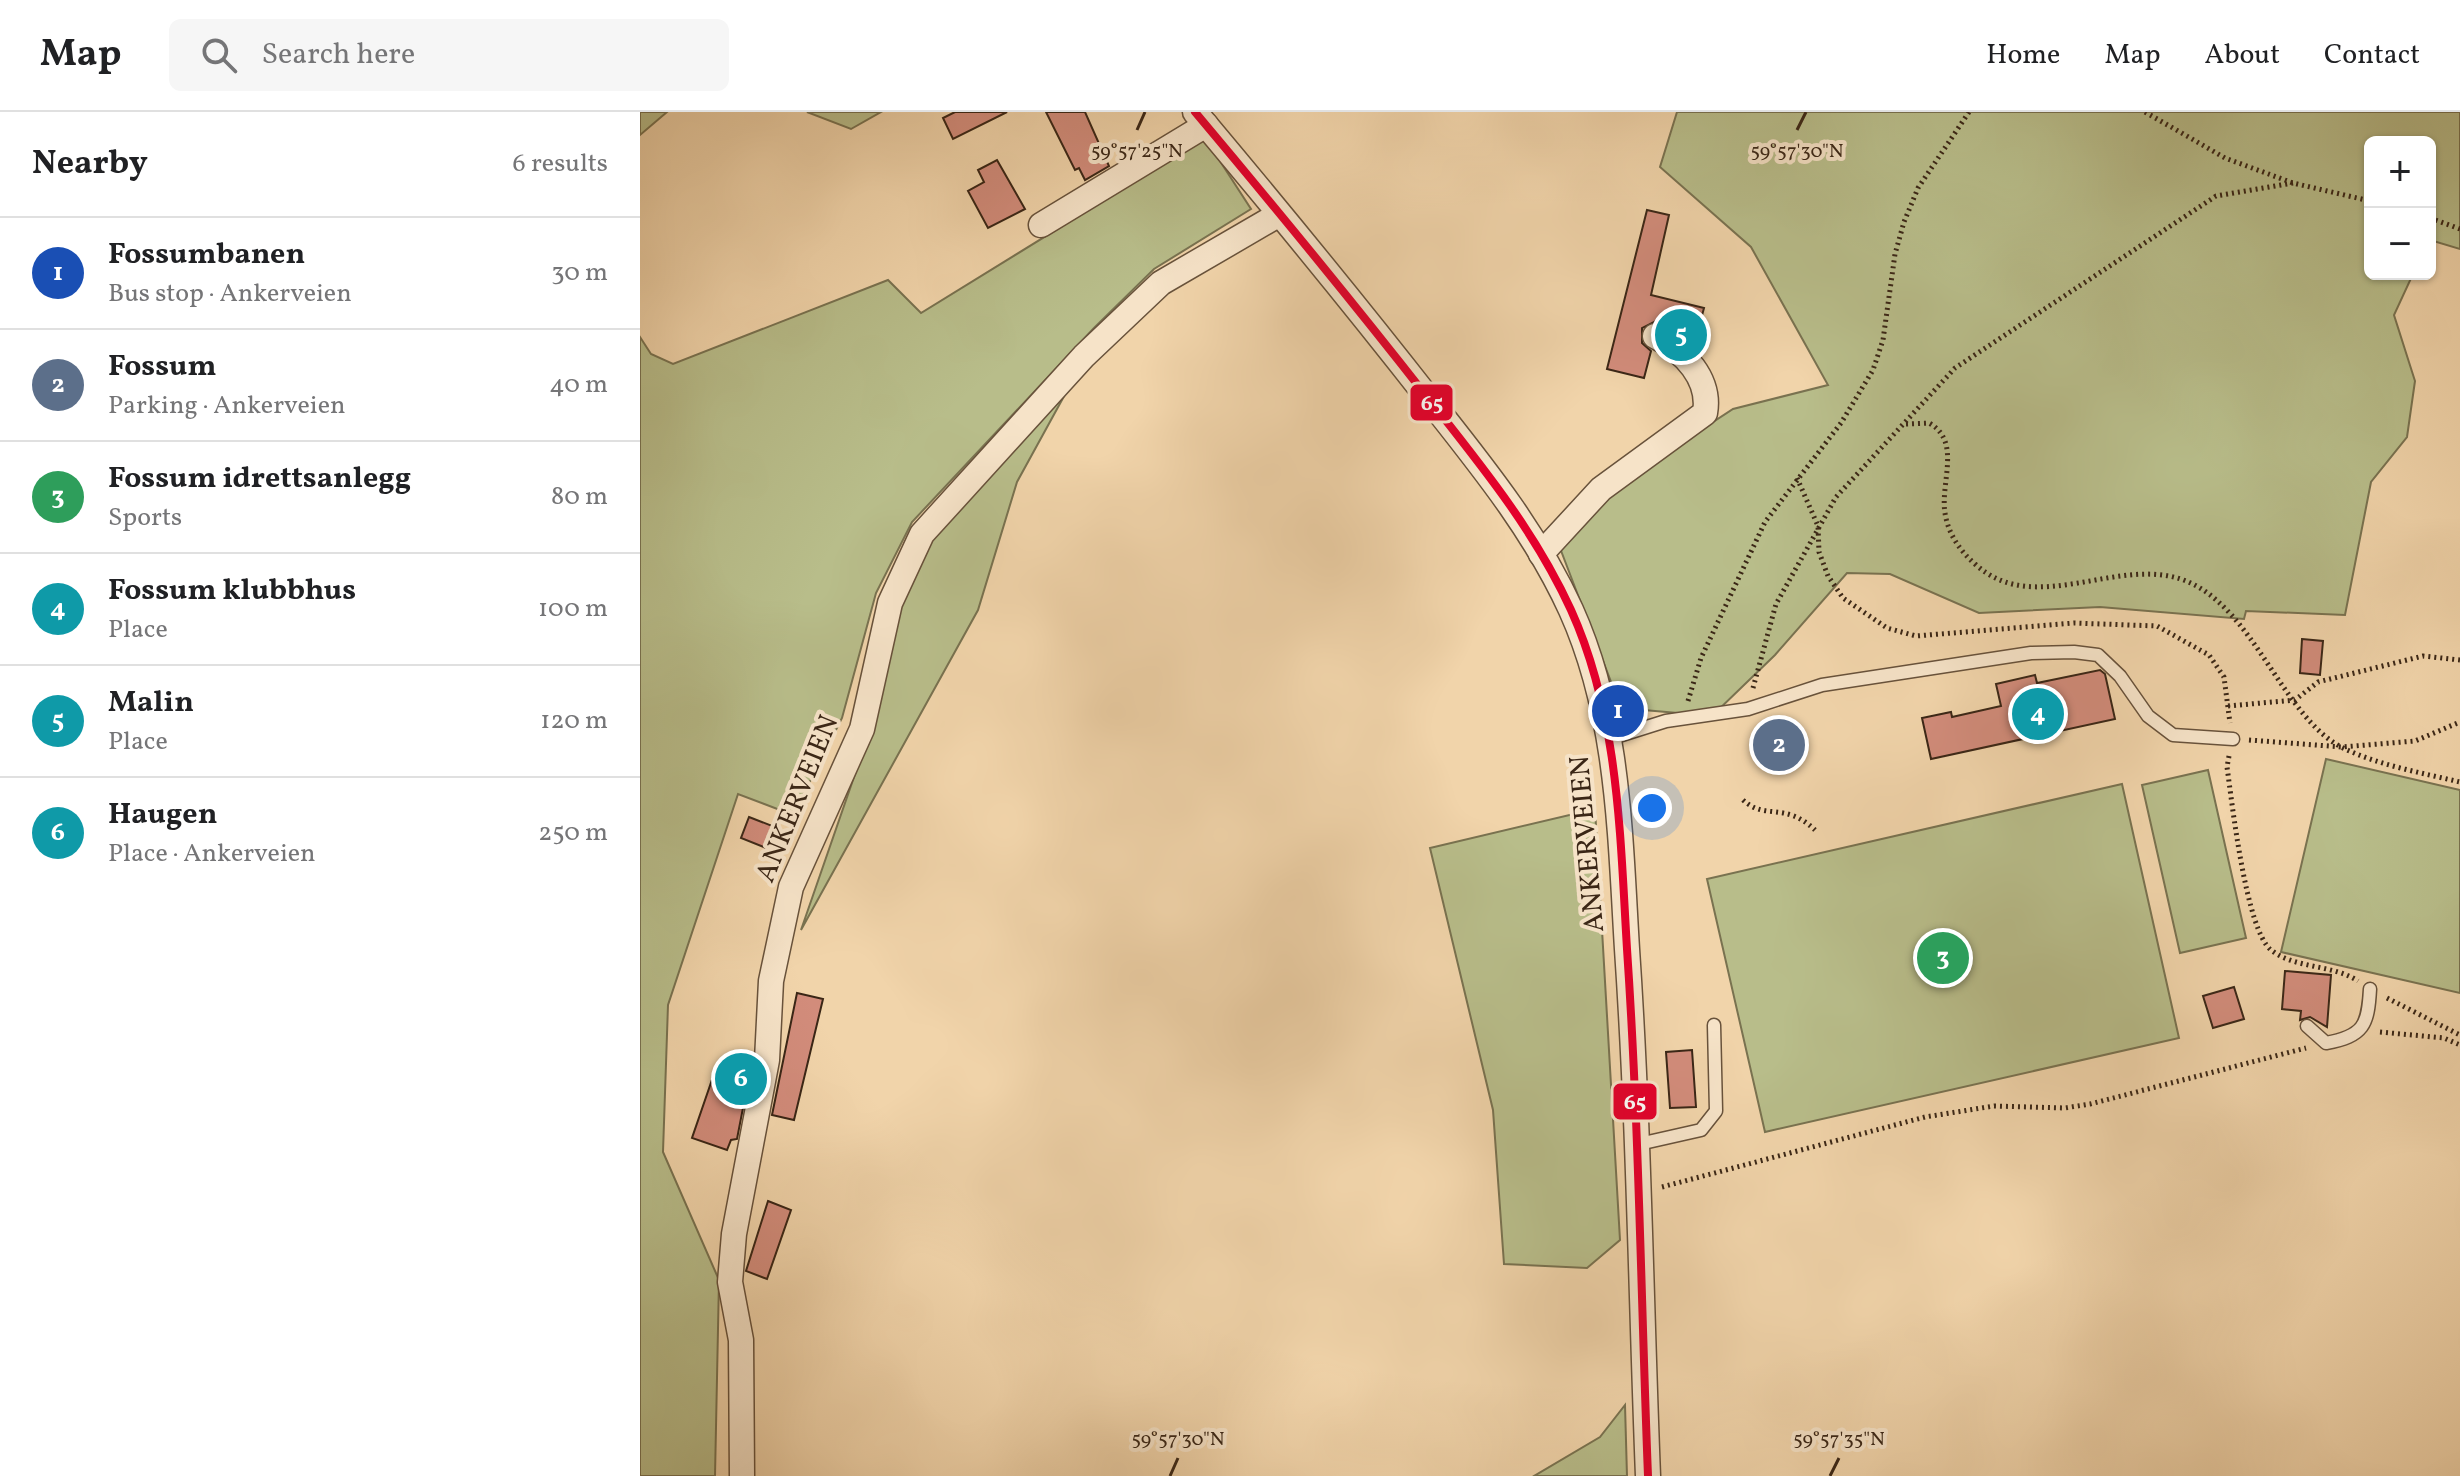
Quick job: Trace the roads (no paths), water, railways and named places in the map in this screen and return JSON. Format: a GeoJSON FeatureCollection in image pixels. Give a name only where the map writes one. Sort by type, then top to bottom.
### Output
{"type":"FeatureCollection","features":[{"type":"Feature","properties":{"kind":"street","name":"ANKERVEIEN"},"geometry":{"type":"LineString","coordinates":[[1200,119],[1359,310],[1485,470],[1541,554],[1572,612],[1588,654],[1609,739],[1619,812],[1639,1144],[1648,1476]]}},
{"type":"Feature","properties":{"kind":"street"},"geometry":{"type":"LineString","coordinates":[[1041,225],[1200,119]]}},
{"type":"Feature","properties":{"kind":"street","name":"ANKERVEIEN"},"geometry":{"type":"LineString","coordinates":[[742,1476],[741,1340],[730,1282],[734,1234],[767,1060],[771,981],[791,887],[862,729],[890,603],[922,534],[1084,356],[1161,283],[1278,215]]}},
{"type":"Feature","properties":{"kind":"street"},"geometry":{"type":"LineString","coordinates":[[1541,554],[1601,489],[1705,413],[1708,396],[1700,379],[1675,346],[1655,336]]}},
{"type":"Feature","properties":{"kind":"lane"},"geometry":{"type":"LineString","coordinates":[[1609,739],[1683,717],[1748,709],[1822,685],[2031,653],[2074,652],[2098,655],[2120,676],[2148,716],[2173,735],[2233,739]]}},
{"type":"Feature","properties":{"kind":"lane"},"geometry":{"type":"LineString","coordinates":[[2307,1026],[2326,1043],[2348,1039],[2359,1032],[2369,1016],[2370,989]]}},
{"type":"Feature","properties":{"kind":"lane"},"geometry":{"type":"LineString","coordinates":[[1639,1144],[1701,1130],[1716,1111],[1714,1025]]}},
{"type":"Feature","properties":{"kind":"place","name":"Malin"},"geometry":{"type":"Point","coordinates":[1681,335]}},
{"type":"Feature","properties":{"kind":"place","name":"Fossumbanen"},"geometry":{"type":"Point","coordinates":[1618,711]}},
{"type":"Feature","properties":{"kind":"place","name":"Fossum klubbhus"},"geometry":{"type":"Point","coordinates":[2038,714]}},
{"type":"Feature","properties":{"kind":"place","name":"Fossum"},"geometry":{"type":"Point","coordinates":[1779,745]}},
{"type":"Feature","properties":{"kind":"place","name":"Fossum idrettsanlegg"},"geometry":{"type":"Point","coordinates":[1943,958]}},
{"type":"Feature","properties":{"kind":"place","name":"Haugen"},"geometry":{"type":"Point","coordinates":[741,1079]}}]}
